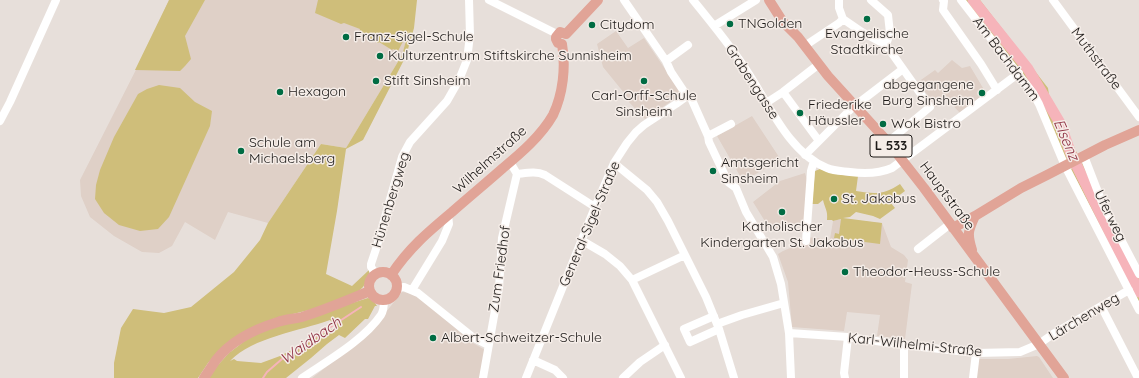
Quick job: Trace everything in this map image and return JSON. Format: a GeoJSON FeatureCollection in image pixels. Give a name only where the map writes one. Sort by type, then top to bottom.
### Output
{"type":"FeatureCollection","features":[{"type":"Feature","properties":{"kind":"main road"},"geometry":{"type":"LineString","coordinates":[[561,34],[598,0]]}},
{"type":"Feature","properties":{"kind":"main road","name":"Hauptstraße"},"geometry":{"type":"LineString","coordinates":[[769,0],[783,22],[806,45],[819,64],[903,161],[1064,378]]}},
{"type":"Feature","properties":{"kind":"main road","name":"Wilhelmstraße"},"geometry":{"type":"LineString","coordinates":[[391,275],[410,250],[425,234],[510,162],[544,129],[556,107],[560,94],[564,60],[562,44],[568,39],[567,36],[561,34]]}},
{"type":"Feature","properties":{"kind":"main road"},"geometry":{"type":"LineString","coordinates":[[951,226],[975,216],[1021,188],[1105,145],[1139,130]]}},
{"type":"Feature","properties":{"kind":"main road"},"geometry":{"type":"LineString","coordinates":[[974,256],[969,241],[968,231],[975,216]]}},
{"type":"Feature","properties":{"kind":"main road"},"geometry":{"type":"LineString","coordinates":[[383,272],[391,275],[396,281],[397,288],[395,293],[391,297],[384,300],[376,298],[370,291],[370,280],[376,274],[383,272]]}},
{"type":"Feature","properties":{"kind":"main road"},"geometry":{"type":"LineString","coordinates":[[204,378],[216,360],[226,350],[241,338],[259,328],[279,321],[300,318],[370,291]]}},
{"type":"Feature","properties":{"kind":"street"},"geometry":{"type":"LineString","coordinates":[[0,121],[56,0]]}},
{"type":"Feature","properties":{"kind":"street","name":"Hünenbergweg"},"geometry":{"type":"LineString","coordinates":[[376,274],[371,267],[371,264],[402,157],[410,142],[447,101],[459,80],[467,60],[470,35],[469,0]]}},
{"type":"Feature","properties":{"kind":"street"},"geometry":{"type":"LineString","coordinates":[[489,0],[561,34]]}},
{"type":"Feature","properties":{"kind":"street"},"geometry":{"type":"LineString","coordinates":[[624,0],[666,61],[671,72],[687,96],[691,98],[708,136],[709,142],[728,182],[736,188],[746,212],[773,257],[781,284],[789,332],[791,378]]}},
{"type":"Feature","properties":{"kind":"street","name":"Grabengasse"},"geometry":{"type":"LineString","coordinates":[[693,0],[745,68],[780,125],[799,149],[805,155],[826,168],[838,171],[876,173],[892,168],[1019,73]]}},
{"type":"Feature","properties":{"kind":"street"},"geometry":{"type":"LineString","coordinates":[[714,26],[756,0]]}},
{"type":"Feature","properties":{"kind":"street"},"geometry":{"type":"LineString","coordinates":[[838,0],[843,19],[862,32],[886,45],[930,107],[888,142]]}},
{"type":"Feature","properties":{"kind":"street"},"geometry":{"type":"LineString","coordinates":[[871,0],[888,15],[890,33],[886,45]]}},
{"type":"Feature","properties":{"kind":"street"},"geometry":{"type":"LineString","coordinates":[[943,0],[943,10],[981,64],[997,90]]}},
{"type":"Feature","properties":{"kind":"street","name":"Am Bachdamm"},"geometry":{"type":"LineString","coordinates":[[961,0],[1033,93],[1139,310]]}},
{"type":"Feature","properties":{"kind":"street","name":"Muthstraße"},"geometry":{"type":"LineString","coordinates":[[1053,0],[1136,109],[1139,117]]}},
{"type":"Feature","properties":{"kind":"street"},"geometry":{"type":"LineString","coordinates":[[806,45],[843,19]]}},
{"type":"Feature","properties":{"kind":"street"},"geometry":{"type":"LineString","coordinates":[[666,61],[688,45]]}},
{"type":"Feature","properties":{"kind":"street"},"geometry":{"type":"LineString","coordinates":[[766,103],[783,92],[819,64]]}},
{"type":"Feature","properties":{"kind":"street"},"geometry":{"type":"LineString","coordinates":[[805,155],[855,106],[903,70]]}},
{"type":"Feature","properties":{"kind":"street"},"geometry":{"type":"LineString","coordinates":[[783,92],[819,141]]}},
{"type":"Feature","properties":{"kind":"street","name":"General-Sigel-Straße"},"geometry":{"type":"LineString","coordinates":[[526,378],[594,207],[614,162],[636,132],[687,96]]}},
{"type":"Feature","properties":{"kind":"street"},"geometry":{"type":"LineString","coordinates":[[708,136],[731,124]]}},
{"type":"Feature","properties":{"kind":"street","name":"Uferweg"},"geometry":{"type":"LineString","coordinates":[[1082,157],[1103,205],[1139,274]]}},
{"type":"Feature","properties":{"kind":"street"},"geometry":{"type":"LineString","coordinates":[[806,242],[811,171],[814,161]]}},
{"type":"Feature","properties":{"kind":"street"},"geometry":{"type":"LineString","coordinates":[[510,162],[517,174],[532,172],[545,175],[594,207]]}},
{"type":"Feature","properties":{"kind":"street"},"geometry":{"type":"LineString","coordinates":[[614,162],[647,190],[657,202],[706,297],[717,323],[734,378]]}},
{"type":"Feature","properties":{"kind":"street","name":"Zum Friedhof"},"geometry":{"type":"LineString","coordinates":[[483,378],[499,288],[502,238],[517,174]]}},
{"type":"Feature","properties":{"kind":"street"},"geometry":{"type":"LineString","coordinates":[[412,290],[427,267],[446,231],[449,224],[448,216]]}},
{"type":"Feature","properties":{"kind":"street"},"geometry":{"type":"LineString","coordinates":[[918,249],[951,226]]}},
{"type":"Feature","properties":{"kind":"street"},"geometry":{"type":"LineString","coordinates":[[581,240],[605,254],[620,266],[632,280],[681,378]]}},
{"type":"Feature","properties":{"kind":"street"},"geometry":{"type":"LineString","coordinates":[[632,280],[685,255]]}},
{"type":"Feature","properties":{"kind":"street"},"geometry":{"type":"LineString","coordinates":[[397,288],[404,288],[418,292],[474,338],[488,345]]}},
{"type":"Feature","properties":{"kind":"street","name":"Lärchenweg"},"geometry":{"type":"LineString","coordinates":[[1039,344],[1053,334],[1129,290]]}},
{"type":"Feature","properties":{"kind":"street"},"geometry":{"type":"LineString","coordinates":[[302,378],[342,351],[363,334],[382,314],[384,300]]}},
{"type":"Feature","properties":{"kind":"street"},"geometry":{"type":"LineString","coordinates":[[717,323],[784,303]]}},
{"type":"Feature","properties":{"kind":"street"},"geometry":{"type":"LineString","coordinates":[[1101,306],[1138,378]]}},
{"type":"Feature","properties":{"kind":"street","name":"Karl-Wilhelmi-Straße"},"geometry":{"type":"LineString","coordinates":[[789,332],[848,337],[976,353],[1020,352],[1039,344]]}},
{"type":"Feature","properties":{"kind":"street"},"geometry":{"type":"LineString","coordinates":[[845,378],[844,373],[848,337]]}},
{"type":"Feature","properties":{"kind":"street"},"geometry":{"type":"LineString","coordinates":[[623,378],[640,362],[665,345]]}},
{"type":"Feature","properties":{"kind":"street"},"geometry":{"type":"LineString","coordinates":[[904,345],[904,378]]}},
{"type":"Feature","properties":{"kind":"street"},"geometry":{"type":"LineString","coordinates":[[973,378],[976,353]]}},
{"type":"Feature","properties":{"kind":"street"},"geometry":{"type":"LineString","coordinates":[[533,360],[555,370],[563,378]]}},
{"type":"Feature","properties":{"kind":"shaded area"},"geometry":{"type":"Polygon","coordinates":[[[169,0],[352,0],[410,28],[402,55],[346,148],[321,144],[268,223],[228,212],[215,240],[185,222],[172,246],[159,253],[142,252],[114,236],[90,217],[81,196],[80,180],[147,48],[169,0]]]}},
{"type":"Feature","properties":{"kind":"shaded area"},"geometry":{"type":"Polygon","coordinates":[[[169,0],[205,0],[185,36],[191,59],[180,71],[135,70],[169,0]]]}},
{"type":"Feature","properties":{"kind":"shaded area"},"geometry":{"type":"Polygon","coordinates":[[[318,0],[417,0],[414,28],[406,56],[363,140],[346,149],[326,274],[352,286],[369,270],[368,279],[359,291],[329,305],[273,319],[220,349],[198,378],[114,378],[114,363],[121,328],[133,309],[164,313],[191,307],[234,272],[260,240],[268,223],[321,144],[346,148],[402,55],[409,30],[398,51],[392,50],[359,32],[360,29],[344,23],[341,24],[315,13],[318,0]]]}},
{"type":"Feature","properties":{"kind":"shaded area"},"geometry":{"type":"Polygon","coordinates":[[[965,0],[980,0],[1048,88],[1050,101],[1077,153],[1066,159],[1043,106],[965,0]]]}},
{"type":"Feature","properties":{"kind":"shaded area","name":"Carl-Orff-Schule Sinsheim"},"geometry":{"type":"Polygon","coordinates":[[[616,31],[628,48],[644,38],[682,94],[645,119],[628,101],[629,99],[603,67],[597,44],[616,31]]]}},
{"type":"Feature","properties":{"kind":"shaded area"},"geometry":{"type":"Polygon","coordinates":[[[952,60],[962,68],[970,66],[986,93],[960,113],[946,98],[936,107],[918,82],[935,70],[938,73],[952,60]]]}},
{"type":"Feature","properties":{"kind":"shaded area"},"geometry":{"type":"Polygon","coordinates":[[[159,85],[180,88],[195,102],[212,111],[210,126],[169,217],[158,229],[140,231],[119,225],[104,213],[95,199],[96,185],[100,170],[114,137],[138,94],[159,85]]]}},
{"type":"Feature","properties":{"kind":"shaded area"},"geometry":{"type":"Polygon","coordinates":[[[752,116],[781,160],[743,181],[717,136],[752,116]]]}},
{"type":"Feature","properties":{"kind":"shaded area"},"geometry":{"type":"Polygon","coordinates":[[[1082,163],[1107,215],[1139,270],[1139,302],[1071,169],[1082,163]]]}},
{"type":"Feature","properties":{"kind":"shaded area"},"geometry":{"type":"Polygon","coordinates":[[[820,169],[848,176],[858,176],[856,191],[879,193],[894,188],[900,184],[905,191],[890,202],[895,208],[880,219],[856,212],[850,217],[843,218],[882,223],[880,244],[834,238],[835,233],[839,234],[841,219],[833,221],[827,220],[827,212],[823,200],[818,204],[812,204],[815,171],[820,169]]]}},
{"type":"Feature","properties":{"kind":"shaded area","name":"Katholischer Kindergarten St. Jakobus"},"geometry":{"type":"Polygon","coordinates":[[[805,173],[807,180],[805,223],[799,223],[771,231],[753,202],[780,181],[805,173]]]}},
{"type":"Feature","properties":{"kind":"shaded area","name":"Theodor-Heuss-Schule"},"geometry":{"type":"Polygon","coordinates":[[[841,219],[882,223],[891,247],[904,255],[908,260],[905,282],[912,284],[905,339],[877,336],[880,315],[847,312],[844,331],[792,327],[788,282],[778,254],[790,248],[804,237],[830,239],[833,221],[841,219]]]}},
{"type":"Feature","properties":{"kind":"shaded area"},"geometry":{"type":"Polygon","coordinates":[[[402,292],[410,293],[419,297],[473,343],[485,350],[480,378],[312,378],[348,350],[378,322],[402,292]]]}},
{"type":"Feature","properties":{"kind":"shaded area"},"geometry":{"type":"Polygon","coordinates":[[[368,298],[373,300],[377,306],[375,306],[368,319],[365,319],[345,338],[339,335],[286,378],[209,378],[217,366],[229,353],[246,340],[263,331],[368,298]],[[330,320],[264,340],[251,346],[230,361],[234,359],[237,361],[261,363],[280,356],[336,327],[330,320]]]}},
{"type":"Feature","properties":{"kind":"shaded area"},"geometry":{"type":"Polygon","coordinates":[[[1037,356],[1053,378],[976,378],[979,359],[1008,359],[1037,356]]]}},
{"type":"Feature","properties":{"kind":"waterway","name":"Elsenz"},"geometry":{"type":"LineString","coordinates":[[973,0],[1028,69],[1060,123],[1071,154],[1139,292]]}},
{"type":"Feature","properties":{"kind":"waterway","name":"Waidbach"},"geometry":{"type":"LineString","coordinates":[[263,378],[267,372],[282,359],[361,307]]}},
{"type":"Feature","properties":{"kind":"place","name":"Evangelische Stadtkirche"},"geometry":{"type":"Point","coordinates":[867,19]}},
{"type":"Feature","properties":{"kind":"place","name":"TNGolden"},"geometry":{"type":"Point","coordinates":[730,24]}},
{"type":"Feature","properties":{"kind":"place","name":"Citydom"},"geometry":{"type":"Point","coordinates":[592,25]}},
{"type":"Feature","properties":{"kind":"place","name":"Franz-Sigel-Schule"},"geometry":{"type":"Point","coordinates":[346,37]}},
{"type":"Feature","properties":{"kind":"place","name":"Kulturzentrum Stiftskirche Sunnisheim"},"geometry":{"type":"Point","coordinates":[380,56]}},
{"type":"Feature","properties":{"kind":"place","name":"Stift Sinsheim"},"geometry":{"type":"Point","coordinates":[376,81]}},
{"type":"Feature","properties":{"kind":"place","name":"Carl-Orff-Schule Sinsheim"},"geometry":{"type":"Point","coordinates":[644,81]}},
{"type":"Feature","properties":{"kind":"place","name":"Hexagon"},"geometry":{"type":"Point","coordinates":[280,92]}},
{"type":"Feature","properties":{"kind":"place","name":"abgegangene Burg Sinsheim"},"geometry":{"type":"Point","coordinates":[982,93]}},
{"type":"Feature","properties":{"kind":"place","name":"Friederike Häussler"},"geometry":{"type":"Point","coordinates":[800,113]}},
{"type":"Feature","properties":{"kind":"place","name":"Wok Bistro"},"geometry":{"type":"Point","coordinates":[883,124]}},
{"type":"Feature","properties":{"kind":"place","name":"Schule am Michaelsberg"},"geometry":{"type":"Point","coordinates":[241,151]}},
{"type":"Feature","properties":{"kind":"place","name":"Amtsgericht Sinsheim"},"geometry":{"type":"Point","coordinates":[713,171]}},
{"type":"Feature","properties":{"kind":"place","name":"St. Jakobus"},"geometry":{"type":"Point","coordinates":[834,199]}},
{"type":"Feature","properties":{"kind":"place","name":"Katholischer Kindergarten St. Jakobus"},"geometry":{"type":"Point","coordinates":[782,212]}},
{"type":"Feature","properties":{"kind":"place","name":"Theodor-Heuss-Schule"},"geometry":{"type":"Point","coordinates":[845,272]}},
{"type":"Feature","properties":{"kind":"place","name":"Albert-Schweitzer-Schule"},"geometry":{"type":"Point","coordinates":[433,338]}}]}
